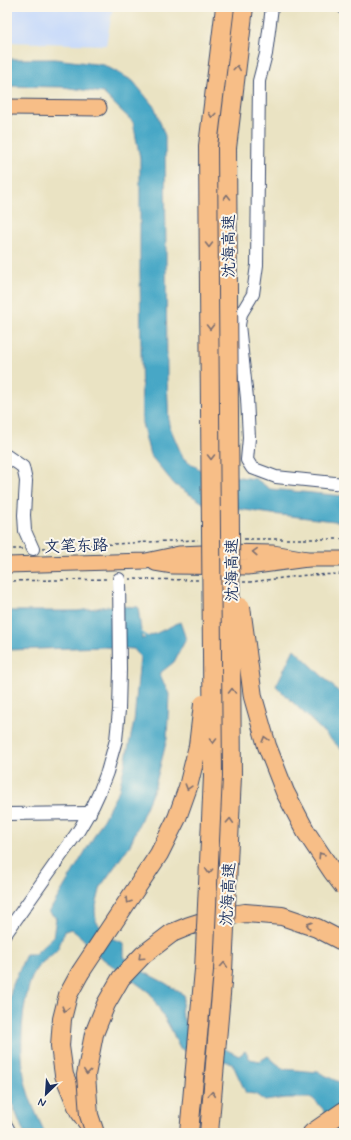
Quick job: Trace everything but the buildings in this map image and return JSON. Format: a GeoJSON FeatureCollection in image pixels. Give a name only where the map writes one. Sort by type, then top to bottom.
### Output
{"type":"FeatureCollection","features":[{"type":"Feature","properties":{"kind":"highway","name":"沈海高速"},"geometry":{"type":"LineString","coordinates":[[190,1133],[204,970],[214,776],[208,146],[225,7]]}},
{"type":"Feature","properties":{"kind":"highway","name":"沈海高速"},"geometry":{"type":"LineString","coordinates":[[208,1133],[223,971],[232,776],[227,148],[244,7]]}},
{"type":"Feature","properties":{"kind":"highway"},"geometry":{"type":"LineString","coordinates":[[230,528],[252,697],[267,746],[285,792],[306,832],[344,887]]}},
{"type":"Feature","properties":{"kind":"highway"},"geometry":{"type":"LineString","coordinates":[[95,1133],[79,1111],[64,1075],[60,1046],[62,1019],[68,996],[80,973],[159,854],[177,818],[188,787],[198,746],[207,670],[212,540]]}},
{"type":"Feature","properties":{"kind":"highway"},"geometry":{"type":"LineString","coordinates":[[95,1133],[89,1115],[86,1074],[94,1034],[106,1004],[121,978],[142,955],[172,933],[189,926],[214,918],[245,913],[282,916],[317,928],[344,942]]}},
{"type":"Feature","properties":{"kind":"highway"},"geometry":{"type":"LineString","coordinates":[[312,1133],[344,1111]]}},
{"type":"Feature","properties":{"kind":"main road"},"geometry":{"type":"LineString","coordinates":[[7,107],[99,108]]}},
{"type":"Feature","properties":{"kind":"main road","name":"文笔东路"},"geometry":{"type":"LineString","coordinates":[[7,565],[146,561],[179,554],[226,552],[273,553],[307,559],[344,558]]}},
{"type":"Feature","properties":{"kind":"street"},"geometry":{"type":"LineString","coordinates":[[272,7],[266,54],[259,81],[257,265],[253,294],[242,314],[239,325],[248,411],[249,438],[247,460],[252,468],[276,478],[344,484]]}},
{"type":"Feature","properties":{"kind":"street"},"geometry":{"type":"LineString","coordinates":[[7,456],[23,467],[26,481],[24,515],[25,531],[33,548]]}},
{"type":"Feature","properties":{"kind":"street"},"geometry":{"type":"LineString","coordinates":[[7,932],[90,813],[104,782],[116,740],[120,705],[118,579]]}},
{"type":"Feature","properties":{"kind":"street"},"geometry":{"type":"LineString","coordinates":[[7,814],[90,813]]}},
{"type":"Feature","properties":{"kind":"street"},"geometry":{"type":"LineString","coordinates":[[7,1127],[10,1133]]}},
{"type":"Feature","properties":{"kind":"path"},"geometry":{"type":"LineString","coordinates":[[243,582],[306,575],[344,574]]}},
{"type":"Feature","properties":{"kind":"path"},"geometry":{"type":"LineString","coordinates":[[7,581],[78,579],[199,580]]}},
{"type":"Feature","properties":{"kind":"shaded area"},"geometry":{"type":"Polygon","coordinates":[[[7,7],[113,7],[106,45],[7,42],[7,7]]]}},
{"type":"Feature","properties":{"kind":"water"},"geometry":{"type":"Polygon","coordinates":[[[7,59],[55,59],[104,65],[133,81],[155,108],[165,136],[167,379],[169,425],[183,458],[205,473],[256,479],[270,489],[344,496],[344,522],[272,514],[205,504],[175,485],[150,455],[142,423],[140,158],[133,122],[103,93],[63,87],[7,86],[7,59]]]}},
{"type":"Feature","properties":{"kind":"water"},"geometry":{"type":"Polygon","coordinates":[[[108,606],[138,607],[142,639],[180,622],[186,639],[174,662],[159,674],[169,694],[167,739],[155,786],[130,845],[101,886],[95,910],[96,921],[108,937],[124,943],[124,957],[140,970],[184,995],[181,1012],[188,1031],[239,1056],[245,1051],[250,1059],[260,1061],[268,1056],[283,1069],[318,1072],[341,1083],[344,1089],[344,1093],[340,1097],[344,1113],[344,1133],[332,1133],[323,1109],[312,1098],[286,1098],[265,1101],[255,1094],[246,1093],[232,1063],[186,1052],[179,1047],[172,1031],[150,993],[99,956],[71,929],[65,931],[56,951],[35,971],[26,999],[22,1027],[23,1069],[28,1094],[45,1133],[24,1133],[14,1108],[7,1083],[7,1012],[12,987],[26,954],[35,954],[53,937],[56,918],[49,912],[92,840],[119,790],[134,722],[140,657],[134,649],[104,647],[7,650],[7,611],[78,611],[108,606]]]}},
{"type":"Feature","properties":{"kind":"water"},"geometry":{"type":"Polygon","coordinates":[[[294,649],[344,697],[344,752],[276,686],[294,649]]]}},
{"type":"Feature","properties":{"kind":"waterway"},"geometry":{"type":"LineString","coordinates":[[139,631],[148,638]]}}]}
